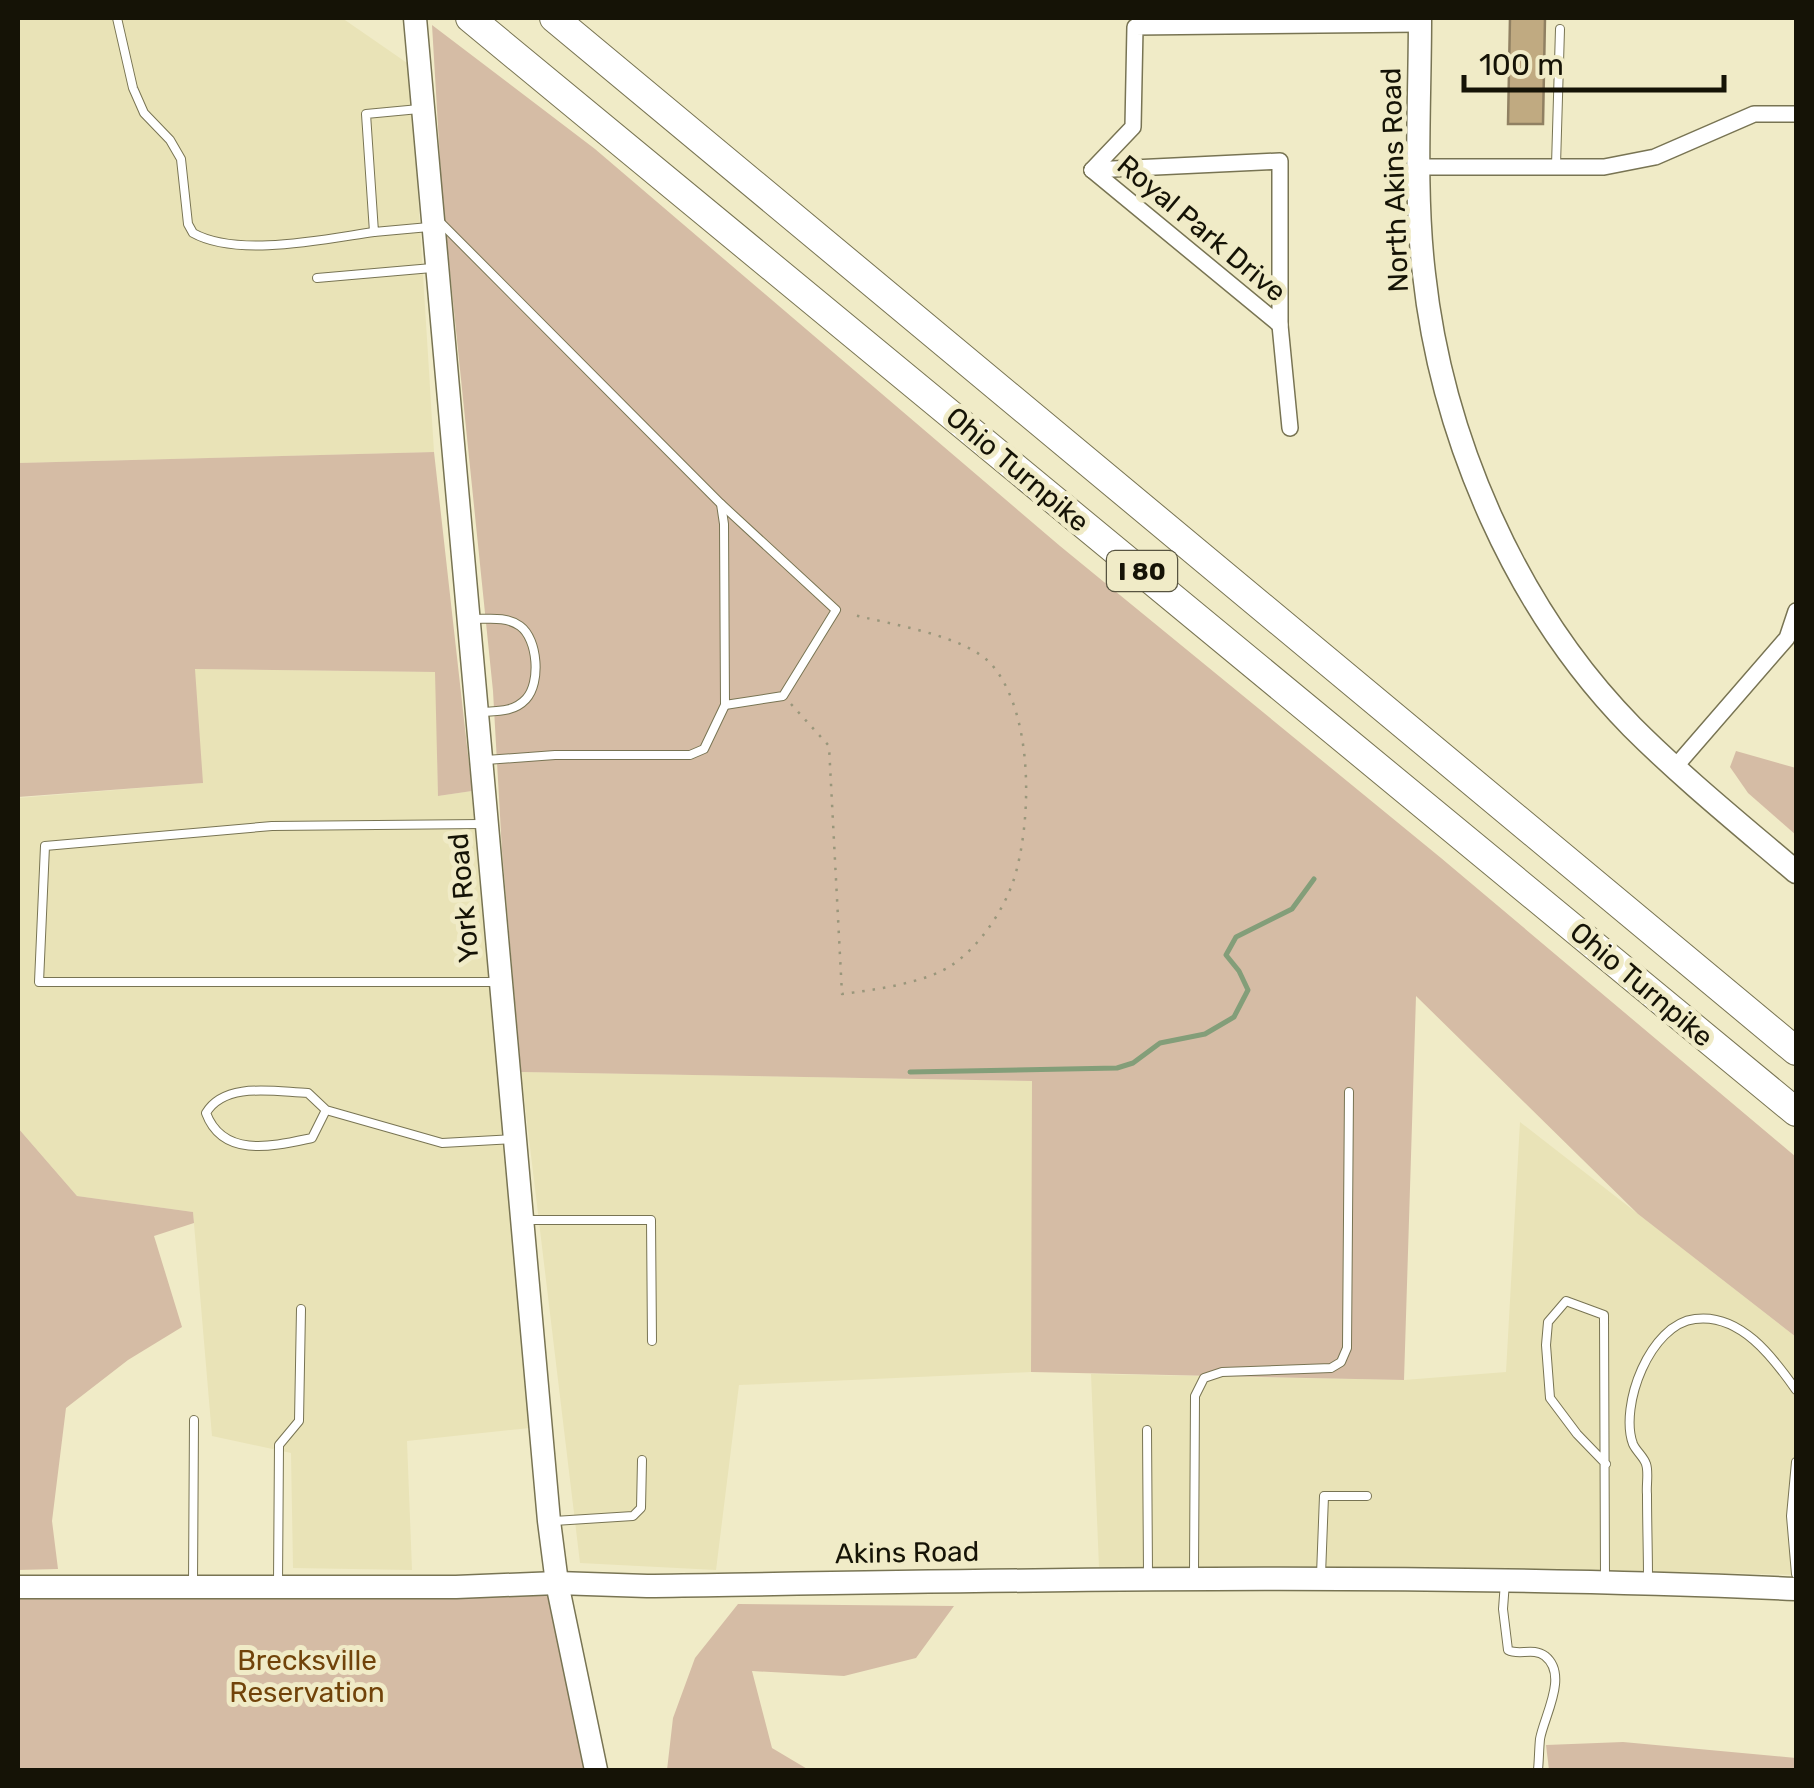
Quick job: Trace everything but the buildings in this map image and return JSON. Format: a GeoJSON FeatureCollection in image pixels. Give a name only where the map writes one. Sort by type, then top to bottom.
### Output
{"type":"FeatureCollection","features":[{"type":"Feature","properties":{"kind":"highway","name":"Ohio Turnpike"},"geometry":{"type":"LineString","coordinates":[[554,18],[1796,1051]]}},
{"type":"Feature","properties":{"kind":"highway","name":"Ohio Turnpike"},"geometry":{"type":"LineString","coordinates":[[478,24],[1796,1112]]}},
{"type":"Feature","properties":{"kind":"street","name":"York Road"},"geometry":{"type":"LineString","coordinates":[[415,18],[549,1521],[557,1584],[596,1770]]}},
{"type":"Feature","properties":{"kind":"street","name":"North Akins Road"},"geometry":{"type":"LineString","coordinates":[[1420,21],[1424,273],[1445,387],[1461,443],[1507,548],[1544,614],[1594,684],[1632,727],[1796,872]]}},
{"type":"Feature","properties":{"kind":"street","name":"Royal Park Drive"},"geometry":{"type":"LineString","coordinates":[[1092,170],[1133,127],[1135,27],[1420,21]]}},
{"type":"Feature","properties":{"kind":"street"},"geometry":{"type":"LineString","coordinates":[[1420,167],[1604,167],[1660,154],[1754,114],[1796,114]]}},
{"type":"Feature","properties":{"kind":"street","name":"Royal Park Drive"},"geometry":{"type":"LineString","coordinates":[[1092,170],[1280,161],[1280,326],[1290,428]]}},
{"type":"Feature","properties":{"kind":"street","name":"Royal Park Drive"},"geometry":{"type":"LineString","coordinates":[[1092,170],[1280,326]]}},
{"type":"Feature","properties":{"kind":"street"},"geometry":{"type":"LineString","coordinates":[[1676,766],[1792,641],[1796,612]]}},
{"type":"Feature","properties":{"kind":"street","name":"Akins Road"},"geometry":{"type":"LineString","coordinates":[[18,1588],[456,1588],[1194,1578],[1796,1588]]}},
{"type":"Feature","properties":{"kind":"lane"},"geometry":{"type":"LineString","coordinates":[[116,18],[132,88],[144,113],[170,140],[181,159],[192,232],[218,242],[309,244],[433,221],[720,504],[836,610],[783,696],[724,705]]}},
{"type":"Feature","properties":{"kind":"lane"},"geometry":{"type":"LineString","coordinates":[[1556,165],[1560,29]]}},
{"type":"Feature","properties":{"kind":"lane"},"geometry":{"type":"LineString","coordinates":[[374,232],[366,114],[423,108]]}},
{"type":"Feature","properties":{"kind":"lane"},"geometry":{"type":"LineString","coordinates":[[317,278],[437,267]]}},
{"type":"Feature","properties":{"kind":"lane"},"geometry":{"type":"LineString","coordinates":[[481,760],[556,755],[690,755],[704,749],[724,705],[724,524],[720,504]]}},
{"type":"Feature","properties":{"kind":"lane"},"geometry":{"type":"LineString","coordinates":[[468,618],[505,619],[521,626],[532,640],[534,688],[524,701],[508,710],[477,712]]}},
{"type":"Feature","properties":{"kind":"lane"},"geometry":{"type":"LineString","coordinates":[[487,824],[272,826],[45,846],[39,982],[501,982]]}},
{"type":"Feature","properties":{"kind":"lane"},"geometry":{"type":"LineString","coordinates":[[1194,1578],[1195,1396],[1204,1378],[1222,1372],[1331,1368],[1341,1362],[1347,1348],[1350,1092]]}},
{"type":"Feature","properties":{"kind":"lane"},"geometry":{"type":"LineString","coordinates":[[326,1110],[312,1138],[268,1147],[232,1142],[212,1130],[206,1112],[213,1101],[232,1093],[308,1093],[326,1110],[442,1143],[515,1139]]}},
{"type":"Feature","properties":{"kind":"lane"},"geometry":{"type":"LineString","coordinates":[[522,1220],[652,1220],[652,1341]]}},
{"type":"Feature","properties":{"kind":"lane"},"geometry":{"type":"LineString","coordinates":[[1605,1583],[1606,1464],[1604,1315],[1566,1301],[1548,1322],[1550,1398],[1606,1464]]}},
{"type":"Feature","properties":{"kind":"lane"},"geometry":{"type":"LineString","coordinates":[[278,1588],[278,1445],[299,1421],[300,1309]]}},
{"type":"Feature","properties":{"kind":"lane"},"geometry":{"type":"LineString","coordinates":[[1648,1584],[1646,1464],[1634,1444],[1630,1424],[1639,1370],[1658,1341],[1673,1326],[1689,1319],[1712,1317],[1734,1326],[1775,1359],[1796,1390]]}},
{"type":"Feature","properties":{"kind":"lane"},"geometry":{"type":"LineString","coordinates":[[193,1588],[194,1420]]}},
{"type":"Feature","properties":{"kind":"lane"},"geometry":{"type":"LineString","coordinates":[[1147,1430],[1148,1578]]}},
{"type":"Feature","properties":{"kind":"lane"},"geometry":{"type":"LineString","coordinates":[[549,1521],[633,1516],[642,1508],[642,1460]]}},
{"type":"Feature","properties":{"kind":"lane"},"geometry":{"type":"LineString","coordinates":[[1796,1462],[1792,1516],[1796,1574]]}},
{"type":"Feature","properties":{"kind":"lane"},"geometry":{"type":"LineString","coordinates":[[1320,1580],[1324,1496],[1367,1496]]}},
{"type":"Feature","properties":{"kind":"lane"},"geometry":{"type":"LineString","coordinates":[[1505,1582],[1503,1610],[1508,1650],[1518,1654],[1537,1652],[1550,1663],[1554,1674],[1538,1770]]}},
{"type":"Feature","properties":{"kind":"path"},"geometry":{"type":"LineString","coordinates":[[783,696],[830,746],[842,994],[890,988],[950,966],[983,936],[1013,881],[1025,822],[1022,734],[1007,690],[991,663],[959,643],[836,610]]}},
{"type":"Feature","properties":{"kind":"shaded area"},"geometry":{"type":"Polygon","coordinates":[[[18,18],[342,18],[410,65],[434,452],[18,463],[18,18]]]}},
{"type":"Feature","properties":{"kind":"shaded area"},"geometry":{"type":"Polygon","coordinates":[[[194,669],[436,672],[438,796],[472,791],[530,1428],[407,1441],[412,1570],[293,1568],[291,1453],[212,1436],[193,1212],[77,1196],[18,1128],[18,798],[202,783],[194,669]]]}},
{"type":"Feature","properties":{"kind":"shaded area"},"geometry":{"type":"Polygon","coordinates":[[[521,1072],[1033,1081],[1031,1372],[739,1385],[716,1570],[580,1563],[521,1072]]]}},
{"type":"Feature","properties":{"kind":"shaded area"},"geometry":{"type":"Polygon","coordinates":[[[1520,1122],[1796,1337],[1796,1575],[1268,1573],[1099,1567],[1091,1374],[1404,1380],[1506,1372],[1520,1122]]]}},
{"type":"Feature","properties":{"kind":"green space"},"geometry":{"type":"Polygon","coordinates":[[[432,25],[595,149],[1060,546],[1441,858],[1796,1157],[1796,1337],[1638,1214],[1416,996],[1404,1380],[1031,1372],[1032,1081],[521,1072],[493,691],[442,194],[432,25]]]}},
{"type":"Feature","properties":{"kind":"green space"},"geometry":{"type":"Polygon","coordinates":[[[434,452],[472,791],[438,796],[435,672],[195,669],[203,783],[18,797],[18,463],[434,452]]]}},
{"type":"Feature","properties":{"kind":"green space"},"geometry":{"type":"Polygon","coordinates":[[[1736,751],[1796,768],[1796,835],[1748,793],[1730,767],[1736,751]]]}},
{"type":"Feature","properties":{"kind":"green space"},"geometry":{"type":"Polygon","coordinates":[[[18,1128],[77,1196],[193,1212],[194,1223],[154,1236],[182,1327],[128,1360],[66,1408],[52,1521],[58,1569],[18,1570],[18,1128]]]}},
{"type":"Feature","properties":{"kind":"green space","name":"Brecksville Reservation"},"geometry":{"type":"Polygon","coordinates":[[[555,1582],[597,1770],[18,1770],[18,1584],[555,1582]]]}},
{"type":"Feature","properties":{"kind":"green space"},"geometry":{"type":"Polygon","coordinates":[[[738,1604],[954,1606],[916,1658],[844,1676],[752,1671],[772,1748],[809,1770],[667,1770],[673,1718],[695,1658],[738,1604]]]}},
{"type":"Feature","properties":{"kind":"green space"},"geometry":{"type":"Polygon","coordinates":[[[1623,1742],[1796,1758],[1796,1770],[1549,1770],[1546,1745],[1623,1742]]]}},
{"type":"Feature","properties":{"kind":"waterway"},"geometry":{"type":"LineString","coordinates":[[910,1072],[1117,1068],[1133,1063],[1160,1043],[1205,1034],[1234,1017],[1248,990],[1226,955],[1236,937],[1292,909],[1314,879]]}}]}
